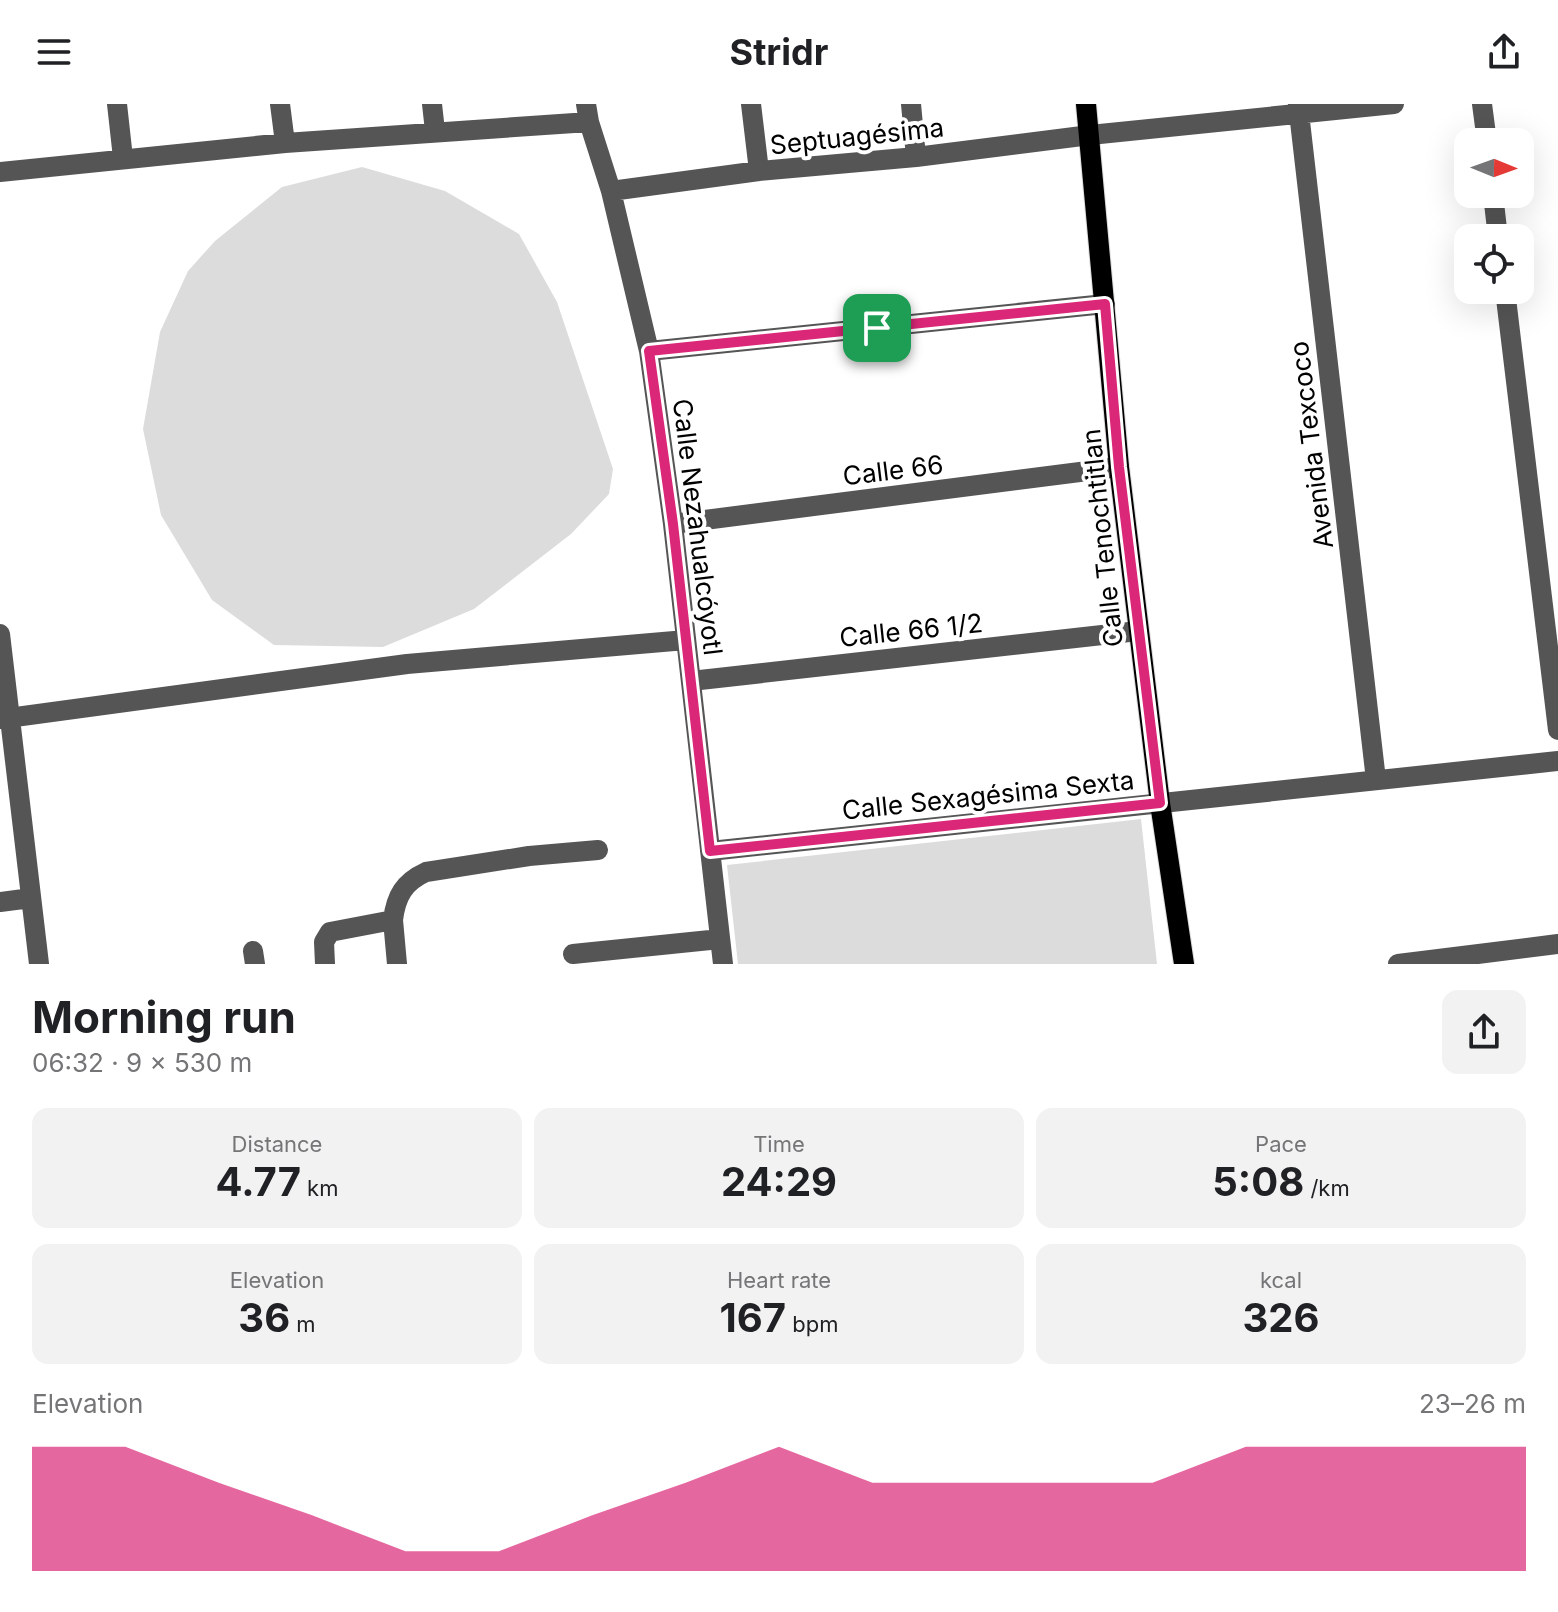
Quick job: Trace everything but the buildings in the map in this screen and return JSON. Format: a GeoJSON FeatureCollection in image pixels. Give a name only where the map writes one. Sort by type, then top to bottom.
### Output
{"type":"FeatureCollection","features":[{"type":"Feature","properties":{"kind":"main road","name":"Calle Tenochtitlan"},"geometry":{"type":"LineString","coordinates":[[1086,104],[1119,467],[1160,803],[1184,964]]}},
{"type":"Feature","properties":{"kind":"street"},"geometry":{"type":"LineString","coordinates":[[117,104],[123,158]]}},
{"type":"Feature","properties":{"kind":"street"},"geometry":{"type":"LineString","coordinates":[[280,104],[285,143]]}},
{"type":"Feature","properties":{"kind":"street"},"geometry":{"type":"LineString","coordinates":[[432,104],[435,131]]}},
{"type":"Feature","properties":{"kind":"street"},"geometry":{"type":"LineString","coordinates":[[751,104],[759,171]]}},
{"type":"Feature","properties":{"kind":"street"},"geometry":{"type":"LineString","coordinates":[[911,104],[916,157]]}},
{"type":"Feature","properties":{"kind":"street","name":"Septuagésima"},"geometry":{"type":"LineString","coordinates":[[611,191],[1298,109],[1394,104]]}},
{"type":"Feature","properties":{"kind":"street"},"geometry":{"type":"LineString","coordinates":[[1482,104],[1485,128]]}},
{"type":"Feature","properties":{"kind":"street","name":"Avenida Texcoco"},"geometry":{"type":"LineString","coordinates":[[1298,109],[1376,780]]}},
{"type":"Feature","properties":{"kind":"street"},"geometry":{"type":"LineString","coordinates":[[0,172],[435,131],[588,113]]}},
{"type":"Feature","properties":{"kind":"street","name":"Calle Nezahualcóyotl"},"geometry":{"type":"LineString","coordinates":[[588,113],[611,191],[649,351],[673,524],[723,964]]}},
{"type":"Feature","properties":{"kind":"street"},"geometry":{"type":"LineString","coordinates":[[649,351],[1105,304]]}},
{"type":"Feature","properties":{"kind":"street"},"geometry":{"type":"LineString","coordinates":[[1507,304],[1558,730]]}},
{"type":"Feature","properties":{"kind":"street","name":"Calle 66"},"geometry":{"type":"LineString","coordinates":[[673,524],[1119,467]]}},
{"type":"Feature","properties":{"kind":"street","name":"Calle 66 1/2"},"geometry":{"type":"LineString","coordinates":[[691,681],[1138,631]]}},
{"type":"Feature","properties":{"kind":"street"},"geometry":{"type":"LineString","coordinates":[[0,634],[5,719],[39,964]]}},
{"type":"Feature","properties":{"kind":"street"},"geometry":{"type":"LineString","coordinates":[[5,719],[407,664],[686,640]]}},
{"type":"Feature","properties":{"kind":"street","name":"Calle Sexagésima Sexta"},"geometry":{"type":"LineString","coordinates":[[710,851],[1558,761]]}},
{"type":"Feature","properties":{"kind":"street"},"geometry":{"type":"LineString","coordinates":[[397,964],[393,920],[398,895],[415,877],[426,872],[529,856],[598,850]]}},
{"type":"Feature","properties":{"kind":"street"},"geometry":{"type":"LineString","coordinates":[[0,902],[31,898]]}},
{"type":"Feature","properties":{"kind":"street"},"geometry":{"type":"LineString","coordinates":[[325,964],[324,942],[330,932],[393,920]]}},
{"type":"Feature","properties":{"kind":"street"},"geometry":{"type":"LineString","coordinates":[[573,954],[720,939]]}},
{"type":"Feature","properties":{"kind":"street"},"geometry":{"type":"LineString","coordinates":[[1398,964],[1558,944]]}},
{"type":"Feature","properties":{"kind":"shaded area"},"geometry":{"type":"Polygon","coordinates":[[[362,167],[445,191],[519,234],[557,302],[613,469],[609,494],[571,534],[474,609],[383,647],[274,645],[212,600],[161,515],[143,429],[160,332],[188,271],[215,241],[282,187],[362,167]]]}},
{"type":"Feature","properties":{"kind":"shaded area"},"geometry":{"type":"Polygon","coordinates":[[[1141,819],[1157,964],[738,964],[727,865],[1141,819]]]}},
{"type":"Feature","properties":{"kind":"route"},"geometry":{"type":"LineString","coordinates":[[1105,304],[1119,467],[1160,803],[710,851],[673,524],[649,351],[877,328],[1105,304]]}}]}
